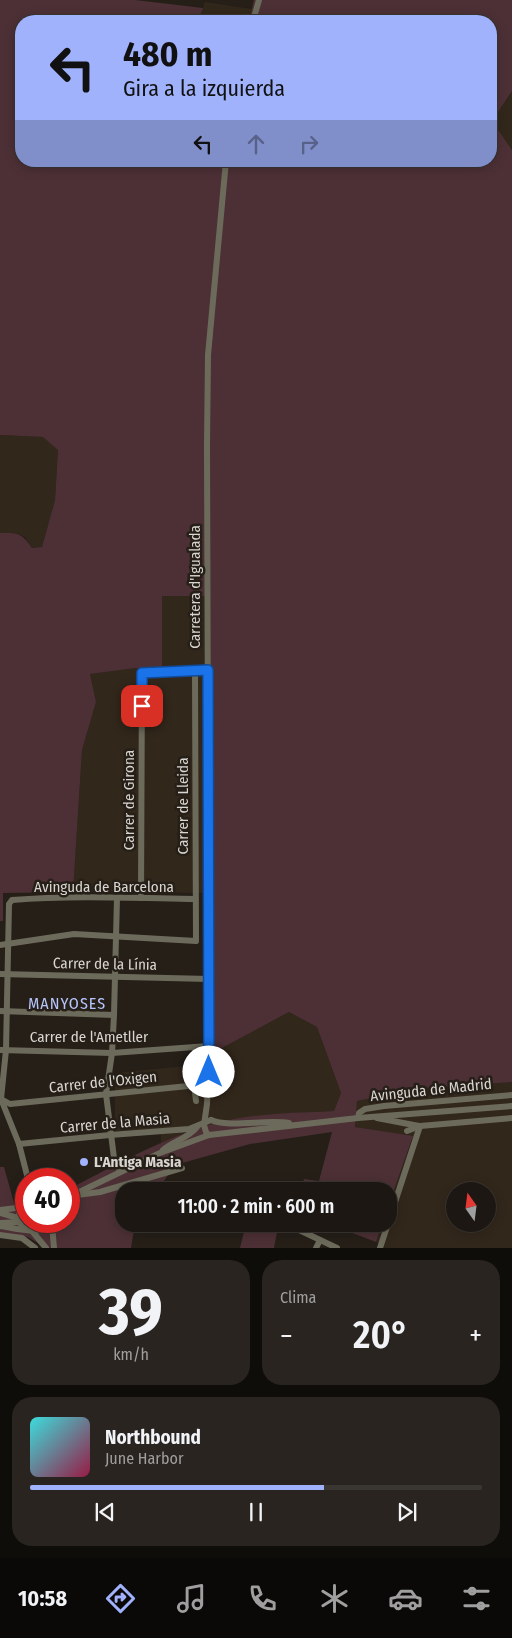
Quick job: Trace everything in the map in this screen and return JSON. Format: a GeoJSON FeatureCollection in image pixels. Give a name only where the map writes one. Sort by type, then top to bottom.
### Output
{"type":"FeatureCollection","features":[{"type":"Feature","properties":{"kind":"street"},"geometry":{"type":"LineString","coordinates":[[254,15],[258,0]]}},
{"type":"Feature","properties":{"kind":"street","name":"Carretera d'Igualada"},"geometry":{"type":"LineString","coordinates":[[209,1135],[211,1129],[204,1122],[207,1104],[209,1046],[208,355],[225,167]]}},
{"type":"Feature","properties":{"kind":"street"},"geometry":{"type":"LineString","coordinates":[[195,672],[208,670]]}},
{"type":"Feature","properties":{"kind":"street","name":"Carrer de Girona"},"geometry":{"type":"LineString","coordinates":[[141,898],[142,673],[195,672]]}},
{"type":"Feature","properties":{"kind":"street","name":"Carrer de Lleida"},"geometry":{"type":"LineString","coordinates":[[116,936],[196,941],[195,672]]}},
{"type":"Feature","properties":{"kind":"street"},"geometry":{"type":"LineString","coordinates":[[117,898],[112,1053],[106,1094],[110,1135],[116,1163],[120,1171]]}},
{"type":"Feature","properties":{"kind":"street","name":"Avinguda de Barcelona"},"geometry":{"type":"LineString","coordinates":[[9,945],[9,904],[12,900],[195,899]]}},
{"type":"Feature","properties":{"kind":"street"},"geometry":{"type":"LineString","coordinates":[[0,945],[74,934],[116,936]]}},
{"type":"Feature","properties":{"kind":"street"},"geometry":{"type":"LineString","coordinates":[[9,945],[4,974],[8,1011],[0,1098],[19,1144],[25,1168]]}},
{"type":"Feature","properties":{"kind":"street","name":"Carrer de la Línia"},"geometry":{"type":"LineString","coordinates":[[4,974],[209,979]]}},
{"type":"Feature","properties":{"kind":"street"},"geometry":{"type":"LineString","coordinates":[[0,1011],[114,1015]]}},
{"type":"Feature","properties":{"kind":"street","name":"Carrer de l'Ametller"},"geometry":{"type":"LineString","coordinates":[[3,1050],[112,1053],[209,1046]]}},
{"type":"Feature","properties":{"kind":"street"},"geometry":{"type":"LineString","coordinates":[[195,1047],[194,1085],[196,1101]]}},
{"type":"Feature","properties":{"kind":"street","name":"Carrer de l'Oxigen"},"geometry":{"type":"LineString","coordinates":[[0,1098],[10,1104],[208,1084]]}},
{"type":"Feature","properties":{"kind":"street","name":"Avinguda de Madrid"},"geometry":{"type":"LineString","coordinates":[[358,1118],[359,1113],[364,1109],[384,1106],[512,1095]]}},
{"type":"Feature","properties":{"kind":"street","name":"Avinguda de Madrid"},"geometry":{"type":"LineString","coordinates":[[160,1153],[209,1135],[358,1118],[512,1106]]}},
{"type":"Feature","properties":{"kind":"street"},"geometry":{"type":"LineString","coordinates":[[370,1117],[420,1126],[512,1118]]}},
{"type":"Feature","properties":{"kind":"street"},"geometry":{"type":"LineString","coordinates":[[80,1191],[160,1153],[170,1144],[192,1133],[204,1122],[225,1123],[277,1120],[298,1124]]}},
{"type":"Feature","properties":{"kind":"street","name":"Carrer de la Masia"},"geometry":{"type":"LineString","coordinates":[[19,1144],[189,1129],[204,1122]]}},
{"type":"Feature","properties":{"kind":"street"},"geometry":{"type":"LineString","coordinates":[[407,1131],[420,1126]]}},
{"type":"Feature","properties":{"kind":"street"},"geometry":{"type":"LineString","coordinates":[[380,1248],[420,1126]]}},
{"type":"Feature","properties":{"kind":"street"},"geometry":{"type":"LineString","coordinates":[[80,1195],[100,1192],[182,1168]]}},
{"type":"Feature","properties":{"kind":"street"},"geometry":{"type":"LineString","coordinates":[[0,1212],[15,1209]]}},
{"type":"Feature","properties":{"kind":"street"},"geometry":{"type":"LineString","coordinates":[[0,1212],[15,1219]]}},
{"type":"Feature","properties":{"kind":"street"},"geometry":{"type":"LineString","coordinates":[[0,1224],[15,1221]]}},
{"type":"Feature","properties":{"kind":"street"},"geometry":{"type":"LineString","coordinates":[[0,1224],[15,1228]]}},
{"type":"Feature","properties":{"kind":"street"},"geometry":{"type":"LineString","coordinates":[[303,1232],[337,1248]]}},
{"type":"Feature","properties":{"kind":"street"},"geometry":{"type":"LineString","coordinates":[[31,1233],[46,1248]]}},
{"type":"Feature","properties":{"kind":"street"},"geometry":{"type":"LineString","coordinates":[[53,1233],[54,1248]]}},
{"type":"Feature","properties":{"kind":"street"},"geometry":{"type":"LineString","coordinates":[[0,1234],[22,1238],[35,1248]]}},
{"type":"Feature","properties":{"kind":"street"},"geometry":{"type":"LineString","coordinates":[[316,1248],[320,1240]]}},
{"type":"Feature","properties":{"kind":"shaded area"},"geometry":{"type":"Polygon","coordinates":[[[0,0],[135,0],[203,8],[200,15],[15,15],[15,167],[497,167],[497,128],[512,150],[512,1082],[423,1088],[357,1101],[355,1127],[413,1136],[397,1182],[303,1182],[304,1179],[319,1181],[332,1132],[250,1144],[175,1165],[163,1182],[115,1182],[115,1232],[134,1232],[131,1248],[46,1248],[28,1237],[0,1233],[0,1167],[4,1167],[15,1203],[15,1233],[80,1233],[80,1183],[141,1152],[178,1136],[216,1123],[245,1117],[334,1111],[341,1093],[317,1027],[289,1012],[211,1054],[213,1008],[210,596],[162,596],[162,668],[136,668],[90,674],[96,702],[82,750],[73,892],[3,893],[3,921],[0,921],[0,533],[19,534],[32,548],[42,547],[55,500],[58,450],[43,437],[0,435],[0,0]]]}},
{"type":"Feature","properties":{"kind":"shaded area"},"geometry":{"type":"Polygon","coordinates":[[[254,0],[512,0],[512,91],[497,114],[497,15],[250,15],[254,0]]]}},
{"type":"Feature","properties":{"kind":"shaded area"},"geometry":{"type":"Polygon","coordinates":[[[205,2],[252,9],[250,15],[200,15],[205,2]]]}},
{"type":"Feature","properties":{"kind":"shaded area"},"geometry":{"type":"Polygon","coordinates":[[[512,91],[512,150],[497,128],[497,114],[512,91]]]}},
{"type":"Feature","properties":{"kind":"shaded area"},"geometry":{"type":"Polygon","coordinates":[[[0,435],[43,437],[58,449],[55,500],[42,547],[32,548],[25,537],[16,533],[0,533],[0,435]]]}},
{"type":"Feature","properties":{"kind":"shaded area"},"geometry":{"type":"Polygon","coordinates":[[[162,596],[211,596],[212,893],[73,892],[82,750],[96,702],[90,674],[136,668],[162,668],[162,596]]]}},
{"type":"Feature","properties":{"kind":"shaded area"},"geometry":{"type":"Polygon","coordinates":[[[289,1012],[317,1027],[341,1093],[334,1111],[265,1115],[218,1123],[186,1132],[161,1144],[161,1129],[115,1131],[115,1073],[206,1064],[211,1054],[289,1012]]]}},
{"type":"Feature","properties":{"kind":"shaded area"},"geometry":{"type":"Polygon","coordinates":[[[512,1082],[512,1248],[386,1248],[376,1242],[379,1232],[397,1232],[397,1182],[413,1137],[355,1127],[357,1101],[423,1088],[512,1082]]]}},
{"type":"Feature","properties":{"kind":"shaded area"},"geometry":{"type":"Polygon","coordinates":[[[244,1232],[277,1232],[274,1248],[240,1248],[244,1232]]]}},
{"type":"Feature","properties":{"kind":"shaded area"},"geometry":{"type":"Polygon","coordinates":[[[350,1232],[379,1232],[376,1242],[350,1232]]]}},
{"type":"Feature","properties":{"kind":"place","name":"L'Antiga Masia"},"geometry":{"type":"Point","coordinates":[84,1162]}},
{"type":"Feature","properties":{"kind":"district","name":"MANYOSES"},"geometry":{"type":"Point","coordinates":[67,1003]}},
{"type":"Feature","properties":{"kind":"route"},"geometry":{"type":"LineString","coordinates":[[142,706],[142,673],[208,670],[209,1072]]}}]}
